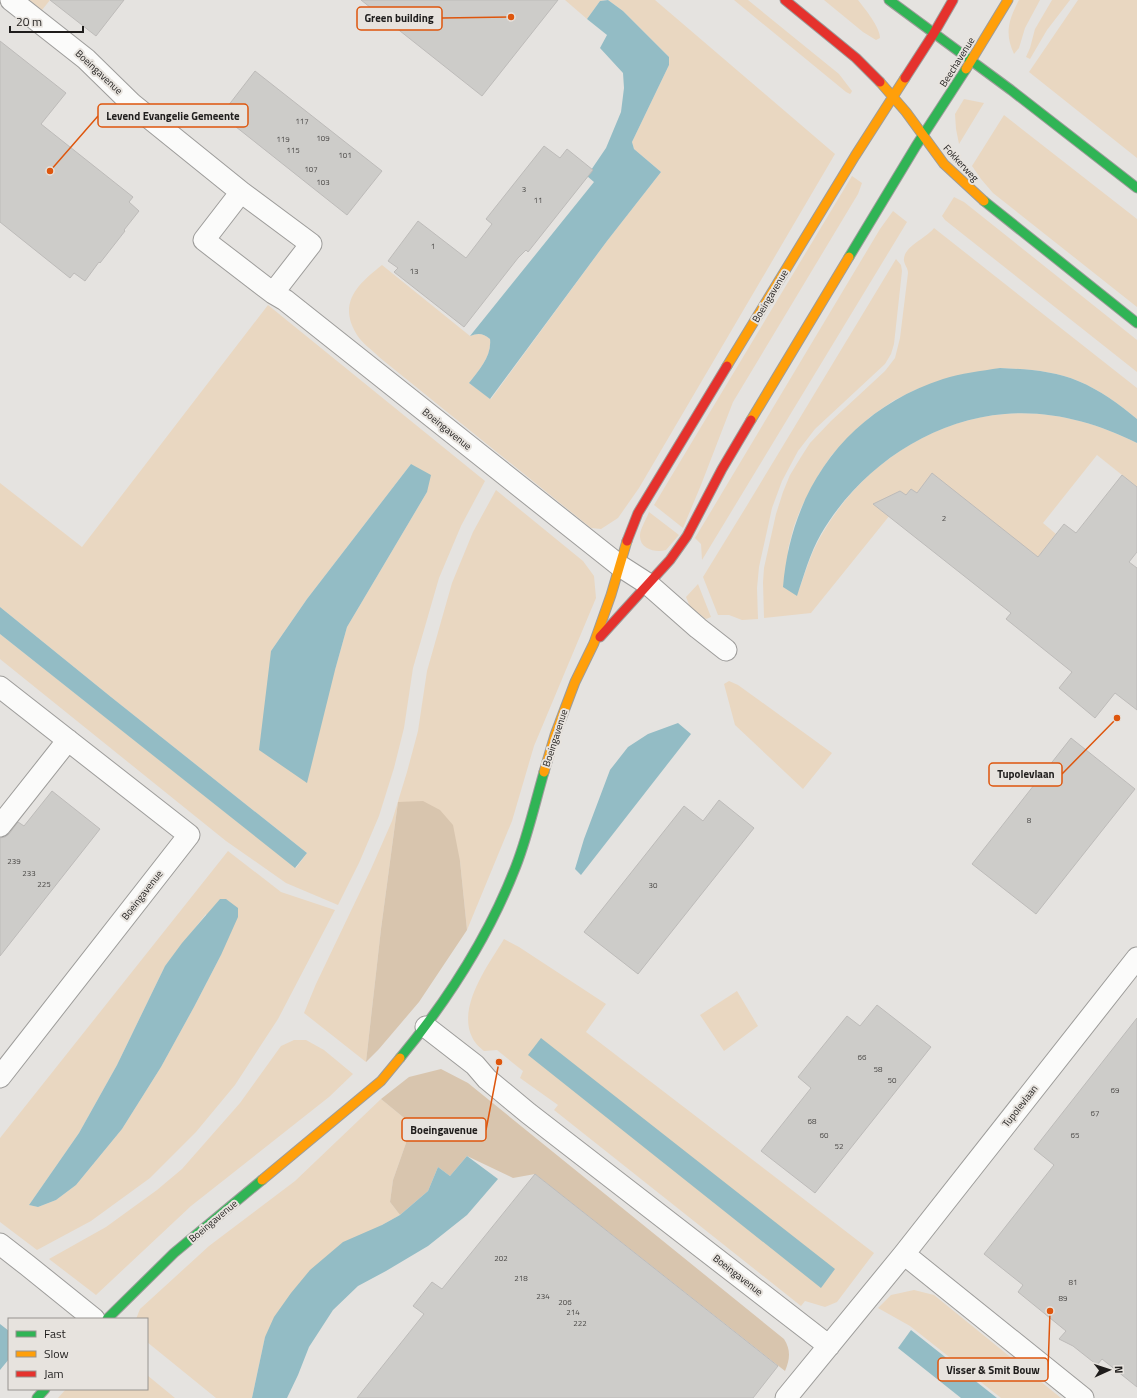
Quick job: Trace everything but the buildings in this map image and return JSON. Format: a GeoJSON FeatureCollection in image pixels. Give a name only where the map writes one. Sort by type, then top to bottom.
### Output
{"type":"FeatureCollection","features":[{"type":"Feature","properties":{"kind":"street","name":"Boeingavenue"},"geometry":{"type":"LineString","coordinates":[[11,0],[86,59],[132,104],[241,192],[311,244],[273,293]]}},
{"type":"Feature","properties":{"kind":"street","name":"Fokkerweg"},"geometry":{"type":"LineString","coordinates":[[786,0],[856,58],[893,96],[944,164],[974,193],[1137,323]]}},
{"type":"Feature","properties":{"kind":"street"},"geometry":{"type":"LineString","coordinates":[[889,0],[971,60],[1137,188]]}},
{"type":"Feature","properties":{"kind":"street"},"geometry":{"type":"LineString","coordinates":[[934,32],[954,0]]}},
{"type":"Feature","properties":{"kind":"street","name":"Beechavenue"},"geometry":{"type":"LineString","coordinates":[[922,135],[1008,0]]}},
{"type":"Feature","properties":{"kind":"street","name":"Boeingavenue"},"geometry":{"type":"LineString","coordinates":[[108,1318],[174,1253],[381,1081],[426,1027],[452,990],[487,931],[516,866],[558,728],[575,682],[594,643],[632,526],[644,503],[893,96],[934,32]]}},
{"type":"Feature","properties":{"kind":"street","name":"Boeingavenue"},"geometry":{"type":"LineString","coordinates":[[594,643],[670,560],[687,536],[722,468],[922,135]]}},
{"type":"Feature","properties":{"kind":"street","name":"Boeingavenue"},"geometry":{"type":"LineString","coordinates":[[241,192],[204,240],[273,293],[285,300],[620,566],[648,584],[703,633],[726,650]]}},
{"type":"Feature","properties":{"kind":"street","name":"Boeingavenue"},"geometry":{"type":"LineString","coordinates":[[0,687],[189,835],[0,1077]]}},
{"type":"Feature","properties":{"kind":"street"},"geometry":{"type":"LineString","coordinates":[[0,826],[68,740]]}},
{"type":"Feature","properties":{"kind":"street","name":"Tupolevlaan"},"geometry":{"type":"LineString","coordinates":[[829,1346],[904,1254],[1137,958]]}},
{"type":"Feature","properties":{"kind":"street","name":"Boeingavenue"},"geometry":{"type":"LineString","coordinates":[[426,1027],[475,1065],[487,1079],[528,1113],[829,1346]]}},
{"type":"Feature","properties":{"kind":"street"},"geometry":{"type":"LineString","coordinates":[[0,1244],[93,1318]]}},
{"type":"Feature","properties":{"kind":"street"},"geometry":{"type":"LineString","coordinates":[[904,1254],[975,1313],[1083,1398]]}},
{"type":"Feature","properties":{"kind":"street"},"geometry":{"type":"LineString","coordinates":[[786,1398],[829,1346]]}},
{"type":"Feature","properties":{"kind":"street"},"geometry":{"type":"LineString","coordinates":[[37,1398],[44,1390]]}},
{"type":"Feature","properties":{"kind":"shaded area"},"geometry":{"type":"Polygon","coordinates":[[[29,0],[50,0],[42,10],[29,0]]]}},
{"type":"Feature","properties":{"kind":"shaded area"},"geometry":{"type":"Polygon","coordinates":[[[565,0],[606,0],[600,1],[587,19],[565,0]]]}},
{"type":"Feature","properties":{"kind":"shaded area"},"geometry":{"type":"Polygon","coordinates":[[[608,0],[655,0],[835,154],[639,488],[618,518],[601,529],[591,528],[379,357],[359,338],[351,324],[349,313],[353,295],[358,287],[382,265],[470,336],[480,334],[490,339],[487,357],[481,368],[469,383],[491,399],[607,241],[661,172],[634,149],[632,142],[669,65],[669,57],[623,11],[608,0]]]}},
{"type":"Feature","properties":{"kind":"shaded area"},"geometry":{"type":"Polygon","coordinates":[[[734,0],[748,0],[839,74],[852,91],[851,93],[846,92],[734,0]]]}},
{"type":"Feature","properties":{"kind":"shaded area"},"geometry":{"type":"Polygon","coordinates":[[[824,0],[858,0],[878,29],[880,38],[876,40],[863,32],[824,0]]]}},
{"type":"Feature","properties":{"kind":"shaded area"},"geometry":{"type":"Polygon","coordinates":[[[1019,0],[1040,0],[1025,28],[1019,48],[1014,54],[1009,39],[1009,26],[1010,20],[1019,0]]]}},
{"type":"Feature","properties":{"kind":"shaded area"},"geometry":{"type":"Polygon","coordinates":[[[1052,0],[1070,0],[1047,30],[1030,59],[1026,57],[1035,29],[1052,0]]]}},
{"type":"Feature","properties":{"kind":"shaded area"},"geometry":{"type":"Polygon","coordinates":[[[1078,0],[1137,0],[1137,158],[1029,72],[1078,0]]]}},
{"type":"Feature","properties":{"kind":"shaded area"},"geometry":{"type":"Polygon","coordinates":[[[964,99],[984,103],[959,144],[955,114],[964,99]]]}},
{"type":"Feature","properties":{"kind":"shaded area"},"geometry":{"type":"Polygon","coordinates":[[[1004,115],[1137,219],[1137,307],[993,193],[981,179],[972,166],[1004,115]]]}},
{"type":"Feature","properties":{"kind":"shaded area"},"geometry":{"type":"Polygon","coordinates":[[[852,176],[862,183],[858,194],[733,402],[683,528],[654,505],[852,176]]]}},
{"type":"Feature","properties":{"kind":"shaded area"},"geometry":{"type":"Polygon","coordinates":[[[954,197],[964,202],[1137,340],[1137,372],[945,220],[942,216],[954,197]]]}},
{"type":"Feature","properties":{"kind":"shaded area"},"geometry":{"type":"Polygon","coordinates":[[[893,211],[907,222],[702,560],[701,544],[695,538],[880,229],[893,211]]]}},
{"type":"Feature","properties":{"kind":"shaded area"},"geometry":{"type":"Polygon","coordinates":[[[934,228],[1137,388],[1137,419],[1109,398],[1078,381],[1060,375],[1019,369],[1000,368],[917,389],[893,401],[870,417],[831,456],[819,474],[801,508],[794,526],[788,549],[796,596],[818,541],[831,519],[850,494],[868,476],[909,445],[932,433],[956,424],[980,417],[1022,413],[1056,416],[1106,429],[1137,443],[1137,487],[1097,455],[1043,523],[1056,534],[1038,557],[927,480],[917,493],[911,489],[811,613],[764,618],[764,568],[776,514],[790,475],[810,443],[831,421],[885,371],[895,358],[900,338],[908,273],[904,256],[911,247],[934,228]]]}},
{"type":"Feature","properties":{"kind":"shaded area"},"geometry":{"type":"Polygon","coordinates":[[[896,259],[901,265],[902,271],[894,344],[891,354],[885,364],[815,429],[798,451],[782,481],[772,508],[759,567],[757,588],[758,619],[742,620],[729,615],[718,615],[703,577],[896,259]]]}},
{"type":"Feature","properties":{"kind":"shaded area"},"geometry":{"type":"Polygon","coordinates":[[[268,305],[485,481],[461,526],[439,578],[413,668],[404,728],[394,768],[379,816],[359,863],[338,905],[286,883],[226,841],[0,659],[0,634],[296,868],[307,853],[0,607],[0,483],[82,547],[268,305]],[[411,464],[307,599],[271,651],[335,670],[347,627],[427,492],[411,464]]]}},
{"type":"Feature","properties":{"kind":"shaded area"},"geometry":{"type":"Polygon","coordinates":[[[496,490],[583,561],[594,576],[596,598],[534,746],[512,821],[467,930],[460,861],[398,802],[381,929],[366,1062],[304,1013],[392,821],[418,731],[427,671],[452,583],[473,532],[496,490]]]}},
{"type":"Feature","properties":{"kind":"shaded area"},"geometry":{"type":"Polygon","coordinates":[[[649,512],[679,535],[666,550],[658,551],[649,549],[642,544],[640,540],[641,530],[649,512]]]}},
{"type":"Feature","properties":{"kind":"shaded area"},"geometry":{"type":"Polygon","coordinates":[[[698,584],[711,617],[706,619],[690,607],[686,597],[698,584]]]}},
{"type":"Feature","properties":{"kind":"shaded area"},"geometry":{"type":"Polygon","coordinates":[[[729,681],[738,685],[832,753],[803,789],[735,725],[724,684],[729,681]]]}},
{"type":"Feature","properties":{"kind":"shaded area"},"geometry":{"type":"Polygon","coordinates":[[[423,801],[440,810],[453,825],[460,861],[467,930],[419,1002],[366,1062],[381,929],[398,802],[423,801]]]}},
{"type":"Feature","properties":{"kind":"shaded area"},"geometry":{"type":"Polygon","coordinates":[[[228,851],[281,892],[335,910],[278,1019],[235,1085],[196,1132],[150,1178],[91,1221],[37,1250],[0,1222],[0,1138],[228,851]],[[206,914],[165,966],[117,1065],[79,1133],[29,1205],[38,1207],[56,1200],[76,1185],[122,1129],[161,1067],[221,955],[206,914]]]}},
{"type":"Feature","properties":{"kind":"shaded area"},"geometry":{"type":"Polygon","coordinates":[[[504,939],[519,947],[606,1004],[586,1032],[874,1253],[837,1302],[825,1307],[805,1301],[801,1306],[554,1110],[558,1105],[520,1078],[523,1071],[497,1050],[484,1051],[474,1041],[468,1025],[472,999],[483,973],[504,939]]]}},
{"type":"Feature","properties":{"kind":"shaded area"},"geometry":{"type":"Polygon","coordinates":[[[737,991],[758,1026],[724,1051],[700,1015],[737,991]]]}},
{"type":"Feature","properties":{"kind":"shaded area"},"geometry":{"type":"Polygon","coordinates":[[[294,1040],[306,1040],[324,1050],[353,1074],[329,1097],[191,1206],[96,1295],[49,1259],[106,1227],[157,1190],[182,1169],[240,1103],[281,1046],[294,1040]]]}},
{"type":"Feature","properties":{"kind":"shaded area"},"geometry":{"type":"Polygon","coordinates":[[[441,1069],[468,1083],[784,1339],[789,1351],[785,1371],[535,1174],[513,1178],[467,1156],[450,1176],[438,1167],[428,1191],[400,1215],[390,1202],[393,1180],[406,1143],[409,1122],[381,1099],[409,1077],[441,1069]]]}},
{"type":"Feature","properties":{"kind":"shaded area"},"geometry":{"type":"Polygon","coordinates":[[[381,1099],[409,1122],[406,1143],[393,1180],[390,1202],[400,1215],[382,1225],[265,1337],[252,1398],[216,1398],[148,1343],[148,1318],[136,1318],[140,1309],[209,1246],[295,1181],[381,1099]]]}},
{"type":"Feature","properties":{"kind":"shaded area"},"geometry":{"type":"Polygon","coordinates":[[[914,1290],[934,1295],[1061,1398],[1001,1398],[910,1326],[878,1308],[891,1295],[914,1290]]]}},
{"type":"Feature","properties":{"kind":"shaded area"},"geometry":{"type":"Polygon","coordinates":[[[148,1376],[175,1398],[58,1398],[65,1390],[148,1390],[148,1376]]]}},
{"type":"Feature","properties":{"kind":"water"},"geometry":{"type":"Polygon","coordinates":[[[608,0],[623,11],[669,57],[669,65],[632,142],[634,149],[661,172],[607,241],[490,399],[469,383],[481,368],[487,357],[490,339],[480,334],[470,336],[594,182],[587,176],[606,148],[621,112],[624,88],[623,73],[600,48],[607,35],[587,19],[600,1],[608,0]]]}},
{"type":"Feature","properties":{"kind":"water"},"geometry":{"type":"Polygon","coordinates":[[[1000,368],[1029,370],[1060,375],[1078,381],[1102,393],[1137,419],[1137,443],[1106,429],[1090,424],[1056,416],[1039,414],[1005,414],[977,418],[950,426],[923,437],[899,452],[876,469],[855,489],[837,510],[817,541],[810,556],[797,596],[783,587],[788,551],[798,517],[812,486],[830,458],[853,432],[879,411],[909,393],[950,377],[971,372],[1000,368]]]}},
{"type":"Feature","properties":{"kind":"water"},"geometry":{"type":"Polygon","coordinates":[[[411,464],[431,475],[427,492],[347,627],[307,783],[259,750],[271,651],[307,599],[411,464]]]}},
{"type":"Feature","properties":{"kind":"water"},"geometry":{"type":"Polygon","coordinates":[[[0,607],[307,853],[295,868],[0,634],[0,607]]]}},
{"type":"Feature","properties":{"kind":"water"},"geometry":{"type":"Polygon","coordinates":[[[678,723],[691,734],[581,875],[575,869],[584,839],[610,770],[628,747],[648,734],[678,723]]]}},
{"type":"Feature","properties":{"kind":"water"},"geometry":{"type":"Polygon","coordinates":[[[220,899],[226,899],[238,908],[238,917],[221,955],[161,1067],[122,1129],[76,1185],[56,1200],[38,1207],[29,1205],[79,1133],[117,1065],[165,966],[182,943],[220,899]]]}},
{"type":"Feature","properties":{"kind":"water"},"geometry":{"type":"Polygon","coordinates":[[[541,1038],[835,1269],[821,1288],[528,1055],[541,1038]]]}},
{"type":"Feature","properties":{"kind":"water"},"geometry":{"type":"Polygon","coordinates":[[[467,1156],[498,1179],[467,1215],[428,1246],[358,1286],[333,1310],[309,1347],[287,1398],[252,1398],[265,1337],[274,1317],[310,1270],[343,1242],[382,1225],[400,1215],[428,1191],[438,1167],[450,1176],[467,1156]]]}},
{"type":"Feature","properties":{"kind":"water"},"geometry":{"type":"Polygon","coordinates":[[[0,1324],[8,1330],[8,1360],[0,1370],[0,1324]]]}},
{"type":"Feature","properties":{"kind":"water"},"geometry":{"type":"Polygon","coordinates":[[[911,1330],[997,1398],[961,1398],[898,1348],[911,1330]]]}},
{"type":"Feature","properties":{"kind":"traffic: fast"},"geometry":{"type":"LineString","coordinates":[[889,0],[1011,90],[1137,188]]}},
{"type":"Feature","properties":{"kind":"traffic: fast"},"geometry":{"type":"LineString","coordinates":[[849,257],[916,146],[966,69]]}},
{"type":"Feature","properties":{"kind":"traffic: fast"},"geometry":{"type":"LineString","coordinates":[[984,201],[1137,323]]}},
{"type":"Feature","properties":{"kind":"traffic: fast"},"geometry":{"type":"LineString","coordinates":[[400,1058],[451,990],[493,917],[516,866],[528,831],[544,772]]}},
{"type":"Feature","properties":{"kind":"traffic: fast"},"geometry":{"type":"LineString","coordinates":[[108,1318],[174,1253],[262,1180]]}},
{"type":"Feature","properties":{"kind":"traffic: fast"},"geometry":{"type":"LineString","coordinates":[[37,1398],[44,1390]]}},
{"type":"Feature","properties":{"kind":"traffic: slow"},"geometry":{"type":"LineString","coordinates":[[966,69],[1008,0]]}},
{"type":"Feature","properties":{"kind":"traffic: slow"},"geometry":{"type":"LineString","coordinates":[[727,366],[855,156],[905,78]]}},
{"type":"Feature","properties":{"kind":"traffic: slow"},"geometry":{"type":"LineString","coordinates":[[880,82],[906,112],[944,164],[984,201]]}},
{"type":"Feature","properties":{"kind":"traffic: slow"},"geometry":{"type":"LineString","coordinates":[[751,420],[849,257]]}},
{"type":"Feature","properties":{"kind":"traffic: slow"},"geometry":{"type":"LineString","coordinates":[[544,772],[555,735],[575,682],[594,643],[611,595],[627,541]]}},
{"type":"Feature","properties":{"kind":"traffic: slow"},"geometry":{"type":"LineString","coordinates":[[262,1180],[381,1081],[400,1058]]}},
{"type":"Feature","properties":{"kind":"traffic: jam"},"geometry":{"type":"LineString","coordinates":[[785,0],[856,58],[880,82]]}},
{"type":"Feature","properties":{"kind":"traffic: jam"},"geometry":{"type":"LineString","coordinates":[[905,78],[953,0]]}},
{"type":"Feature","properties":{"kind":"traffic: jam"},"geometry":{"type":"LineString","coordinates":[[627,541],[638,513],[727,366]]}},
{"type":"Feature","properties":{"kind":"traffic: jam"},"geometry":{"type":"LineString","coordinates":[[600,637],[670,560],[687,536],[722,469],[751,420]]}},
{"type":"Feature","properties":{"kind":"place","name":"Green building"},"geometry":{"type":"Point","coordinates":[511,17]}},
{"type":"Feature","properties":{"kind":"place","name":"Levend Evangelie Gemeente"},"geometry":{"type":"Point","coordinates":[50,171]}},
{"type":"Feature","properties":{"kind":"place","name":"Tupolevlaan"},"geometry":{"type":"Point","coordinates":[1117,718]}},
{"type":"Feature","properties":{"kind":"place","name":"Boeingavenue"},"geometry":{"type":"Point","coordinates":[499,1062]}},
{"type":"Feature","properties":{"kind":"place","name":"Visser & Smit Bouw"},"geometry":{"type":"Point","coordinates":[1050,1311]}}]}
